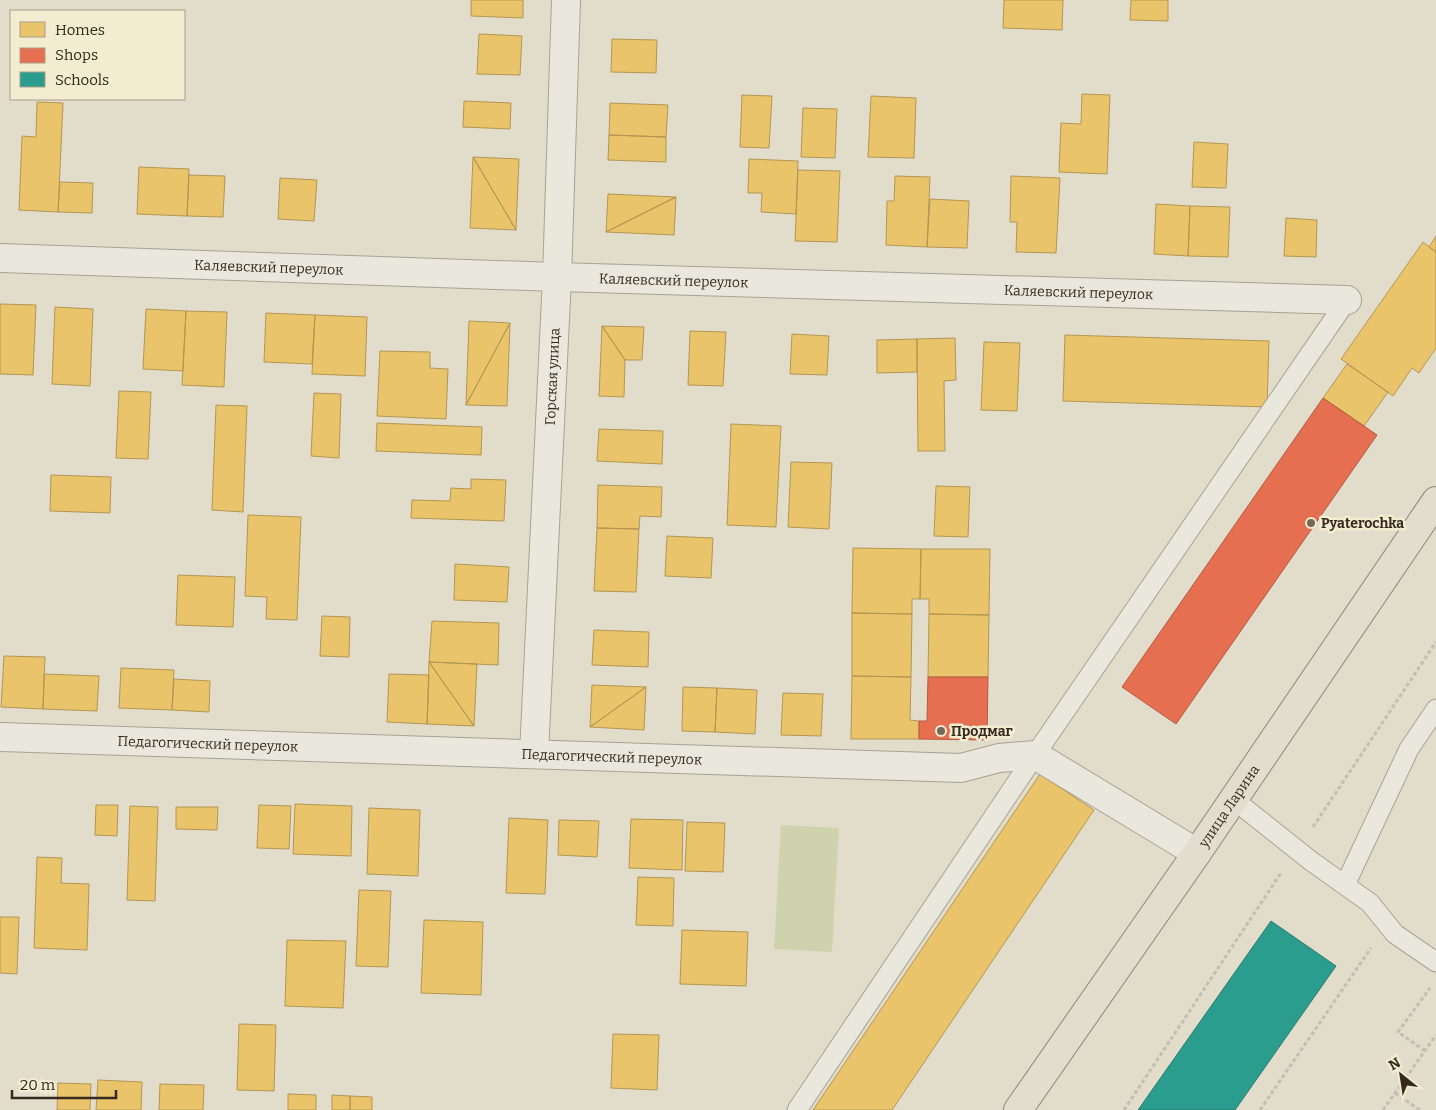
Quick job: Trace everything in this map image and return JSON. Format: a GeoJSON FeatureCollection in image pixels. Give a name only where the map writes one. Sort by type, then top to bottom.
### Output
{"type":"FeatureCollection","features":[{"type":"Feature","properties":{"kind":"main road","name":"улица Ларина"},"geometry":{"type":"LineString","coordinates":[[1018,1110],[1197,853],[1436,501]]}},
{"type":"Feature","properties":{"kind":"street","name":"Горская улица"},"geometry":{"type":"LineString","coordinates":[[534,754],[557,277],[566,0]]}},
{"type":"Feature","properties":{"kind":"street","name":"Каляевский переулок"},"geometry":{"type":"LineString","coordinates":[[0,258],[557,277],[1347,300]]}},
{"type":"Feature","properties":{"kind":"street","name":"Педагогический переулок"},"geometry":{"type":"LineString","coordinates":[[0,737],[961,768],[999,758],[1034,755]]}},
{"type":"Feature","properties":{"kind":"street"},"geometry":{"type":"LineString","coordinates":[[1034,755],[1197,853]]}},
{"type":"Feature","properties":{"kind":"lane"},"geometry":{"type":"LineString","coordinates":[[797,1110],[1034,755],[1347,300]]}},
{"type":"Feature","properties":{"kind":"lane"},"geometry":{"type":"LineString","coordinates":[[1345,885],[1409,749],[1436,710]]}},
{"type":"Feature","properties":{"kind":"lane"},"geometry":{"type":"LineString","coordinates":[[1233,799],[1370,903],[1395,934],[1436,962]]}},
{"type":"Feature","properties":{"kind":"path"},"geometry":{"type":"LineString","coordinates":[[1124,1110],[1436,642]]}},
{"type":"Feature","properties":{"kind":"path"},"geometry":{"type":"LineString","coordinates":[[1260,1110],[1387,924]]}},
{"type":"Feature","properties":{"kind":"path"},"geometry":{"type":"LineString","coordinates":[[1425,1051],[1398,1032],[1431,986]]}},
{"type":"Feature","properties":{"kind":"path"},"geometry":{"type":"LineString","coordinates":[[1383,1110],[1436,1035]]}},
{"type":"Feature","properties":{"kind":"path"},"geometry":{"type":"LineString","coordinates":[[1395,1092],[1420,1110]]}},
{"type":"Feature","properties":{"kind":"green space"},"geometry":{"type":"Polygon","coordinates":[[[781,825],[839,828],[832,952],[774,949],[781,825]]]}},
{"type":"Feature","properties":{"kind":"building: Homes"},"geometry":{"type":"Polygon","coordinates":[[[471,0],[523,0],[523,18],[471,16],[471,0]]]}},
{"type":"Feature","properties":{"kind":"building: Homes"},"geometry":{"type":"Polygon","coordinates":[[[1004,0],[1063,0],[1062,30],[1003,28],[1004,0]]]}},
{"type":"Feature","properties":{"kind":"building: Homes"},"geometry":{"type":"Polygon","coordinates":[[[1131,0],[1168,0],[1168,21],[1130,20],[1131,0]]]}},
{"type":"Feature","properties":{"kind":"building: Homes"},"geometry":{"type":"Polygon","coordinates":[[[479,34],[522,36],[520,75],[477,74],[479,34]]]}},
{"type":"Feature","properties":{"kind":"building: Homes"},"geometry":{"type":"Polygon","coordinates":[[[612,39],[657,40],[656,73],[611,72],[612,39]]]}},
{"type":"Feature","properties":{"kind":"building: Homes"},"geometry":{"type":"Polygon","coordinates":[[[1082,94],[1110,95],[1107,174],[1059,172],[1061,123],[1081,124],[1082,94]]]}},
{"type":"Feature","properties":{"kind":"building: Homes"},"geometry":{"type":"Polygon","coordinates":[[[742,95],[772,96],[769,148],[740,147],[742,95]]]}},
{"type":"Feature","properties":{"kind":"building: Homes"},"geometry":{"type":"Polygon","coordinates":[[[871,96],[916,98],[914,158],[868,157],[871,96]]]}},
{"type":"Feature","properties":{"kind":"building: Homes"},"geometry":{"type":"Polygon","coordinates":[[[464,101],[511,103],[510,129],[463,127],[464,101]]]}},
{"type":"Feature","properties":{"kind":"building: Homes"},"geometry":{"type":"Polygon","coordinates":[[[37,102],[63,103],[58,212],[19,210],[22,136],[36,137],[37,102]]]}},
{"type":"Feature","properties":{"kind":"building: Homes"},"geometry":{"type":"Polygon","coordinates":[[[610,103],[668,105],[666,137],[609,135],[610,103]]]}},
{"type":"Feature","properties":{"kind":"building: Homes"},"geometry":{"type":"Polygon","coordinates":[[[803,108],[837,109],[835,158],[801,157],[803,108]]]}},
{"type":"Feature","properties":{"kind":"building: Homes"},"geometry":{"type":"Polygon","coordinates":[[[609,135],[666,137],[666,162],[608,160],[609,135]]]}},
{"type":"Feature","properties":{"kind":"building: Homes"},"geometry":{"type":"Polygon","coordinates":[[[1194,142],[1228,144],[1226,188],[1192,187],[1194,142]]]}},
{"type":"Feature","properties":{"kind":"building: Homes"},"geometry":{"type":"Polygon","coordinates":[[[473,157],[516,230],[470,228],[473,157]]]}},
{"type":"Feature","properties":{"kind":"building: Homes"},"geometry":{"type":"Polygon","coordinates":[[[473,157],[519,159],[516,230],[473,157]]]}},
{"type":"Feature","properties":{"kind":"building: Homes"},"geometry":{"type":"Polygon","coordinates":[[[749,159],[798,161],[796,214],[761,212],[762,193],[748,193],[749,159]]]}},
{"type":"Feature","properties":{"kind":"building: Homes"},"geometry":{"type":"Polygon","coordinates":[[[139,167],[189,169],[187,216],[137,214],[139,167]]]}},
{"type":"Feature","properties":{"kind":"building: Homes"},"geometry":{"type":"Polygon","coordinates":[[[798,170],[840,171],[837,242],[795,241],[798,170]]]}},
{"type":"Feature","properties":{"kind":"building: Homes"},"geometry":{"type":"Polygon","coordinates":[[[189,175],[225,176],[223,217],[187,216],[189,175]]]}},
{"type":"Feature","properties":{"kind":"building: Homes"},"geometry":{"type":"Polygon","coordinates":[[[895,176],[930,177],[927,247],[886,245],[887,201],[894,201],[895,176]]]}},
{"type":"Feature","properties":{"kind":"building: Homes"},"geometry":{"type":"Polygon","coordinates":[[[1011,176],[1060,178],[1056,253],[1016,252],[1017,222],[1010,222],[1011,176]]]}},
{"type":"Feature","properties":{"kind":"building: Homes"},"geometry":{"type":"Polygon","coordinates":[[[280,178],[317,180],[314,221],[278,219],[280,178]]]}},
{"type":"Feature","properties":{"kind":"building: Homes"},"geometry":{"type":"Polygon","coordinates":[[[60,182],[93,183],[92,213],[58,212],[60,182]]]}},
{"type":"Feature","properties":{"kind":"building: Homes"},"geometry":{"type":"Polygon","coordinates":[[[608,194],[676,197],[606,232],[608,194]]]}},
{"type":"Feature","properties":{"kind":"building: Homes"},"geometry":{"type":"Polygon","coordinates":[[[676,197],[674,235],[606,232],[676,197]]]}},
{"type":"Feature","properties":{"kind":"building: Homes"},"geometry":{"type":"Polygon","coordinates":[[[930,199],[969,201],[967,248],[927,247],[930,199]]]}},
{"type":"Feature","properties":{"kind":"building: Homes"},"geometry":{"type":"Polygon","coordinates":[[[1156,204],[1190,206],[1188,256],[1154,254],[1156,204]]]}},
{"type":"Feature","properties":{"kind":"building: Homes"},"geometry":{"type":"Polygon","coordinates":[[[1190,206],[1230,207],[1228,257],[1188,256],[1190,206]]]}},
{"type":"Feature","properties":{"kind":"building: Homes"},"geometry":{"type":"Polygon","coordinates":[[[1286,218],[1317,220],[1316,257],[1284,256],[1286,218]]]}},
{"type":"Feature","properties":{"kind":"building: Homes"},"geometry":{"type":"Polygon","coordinates":[[[1436,236],[1436,252],[1429,247],[1436,236]]]}},
{"type":"Feature","properties":{"kind":"building: Homes"},"geometry":{"type":"Polygon","coordinates":[[[1423,242],[1436,252],[1436,348],[1419,373],[1412,368],[1393,396],[1341,359],[1423,242]]]}},
{"type":"Feature","properties":{"kind":"building: Homes"},"geometry":{"type":"Polygon","coordinates":[[[0,304],[36,305],[33,375],[0,374],[0,304]]]}},
{"type":"Feature","properties":{"kind":"building: Homes"},"geometry":{"type":"Polygon","coordinates":[[[55,307],[93,309],[90,386],[52,384],[55,307]]]}},
{"type":"Feature","properties":{"kind":"building: Homes"},"geometry":{"type":"Polygon","coordinates":[[[146,309],[186,311],[183,371],[143,369],[146,309]]]}},
{"type":"Feature","properties":{"kind":"building: Homes"},"geometry":{"type":"Polygon","coordinates":[[[186,311],[227,312],[224,387],[182,385],[186,311]]]}},
{"type":"Feature","properties":{"kind":"building: Homes"},"geometry":{"type":"Polygon","coordinates":[[[266,313],[315,315],[312,364],[264,362],[266,313]]]}},
{"type":"Feature","properties":{"kind":"building: Homes"},"geometry":{"type":"Polygon","coordinates":[[[315,315],[367,317],[365,376],[312,374],[315,315]]]}},
{"type":"Feature","properties":{"kind":"building: Homes"},"geometry":{"type":"Polygon","coordinates":[[[469,321],[510,323],[466,405],[469,321]]]}},
{"type":"Feature","properties":{"kind":"building: Homes"},"geometry":{"type":"Polygon","coordinates":[[[510,323],[507,406],[466,405],[510,323]]]}},
{"type":"Feature","properties":{"kind":"building: Homes"},"geometry":{"type":"Polygon","coordinates":[[[602,326],[644,327],[642,360],[625,360],[602,326]]]}},
{"type":"Feature","properties":{"kind":"building: Homes"},"geometry":{"type":"Polygon","coordinates":[[[602,326],[625,360],[624,397],[599,396],[602,326]]]}},
{"type":"Feature","properties":{"kind":"building: Homes"},"geometry":{"type":"Polygon","coordinates":[[[690,331],[726,332],[723,386],[688,385],[690,331]]]}},
{"type":"Feature","properties":{"kind":"building: Homes"},"geometry":{"type":"Polygon","coordinates":[[[792,334],[829,336],[827,375],[790,374],[792,334]]]}},
{"type":"Feature","properties":{"kind":"building: Homes"},"geometry":{"type":"Polygon","coordinates":[[[1065,335],[1269,341],[1267,407],[1063,401],[1065,335]]]}},
{"type":"Feature","properties":{"kind":"building: Homes"},"geometry":{"type":"Polygon","coordinates":[[[955,338],[956,380],[944,381],[945,451],[918,451],[917,339],[955,338]]]}},
{"type":"Feature","properties":{"kind":"building: Homes"},"geometry":{"type":"Polygon","coordinates":[[[917,339],[917,372],[877,373],[877,340],[917,339]]]}},
{"type":"Feature","properties":{"kind":"building: Homes"},"geometry":{"type":"Polygon","coordinates":[[[984,342],[1020,343],[1017,411],[981,410],[984,342]]]}},
{"type":"Feature","properties":{"kind":"building: Homes"},"geometry":{"type":"Polygon","coordinates":[[[380,351],[430,352],[430,368],[448,369],[446,419],[377,416],[380,351]]]}},
{"type":"Feature","properties":{"kind":"building: Homes"},"geometry":{"type":"Polygon","coordinates":[[[1347,364],[1388,392],[1364,426],[1323,398],[1347,364]]]}},
{"type":"Feature","properties":{"kind":"building: Homes"},"geometry":{"type":"Polygon","coordinates":[[[119,391],[151,392],[148,459],[116,458],[119,391]]]}},
{"type":"Feature","properties":{"kind":"building: Homes"},"geometry":{"type":"Polygon","coordinates":[[[314,393],[341,394],[339,458],[311,456],[314,393]]]}},
{"type":"Feature","properties":{"kind":"building: Homes"},"geometry":{"type":"Polygon","coordinates":[[[216,405],[247,406],[243,512],[212,510],[216,405]]]}},
{"type":"Feature","properties":{"kind":"building: Homes"},"geometry":{"type":"Polygon","coordinates":[[[377,423],[482,427],[481,455],[376,451],[377,423]]]}},
{"type":"Feature","properties":{"kind":"building: Homes"},"geometry":{"type":"Polygon","coordinates":[[[731,424],[781,426],[776,527],[727,525],[731,424]]]}},
{"type":"Feature","properties":{"kind":"building: Homes"},"geometry":{"type":"Polygon","coordinates":[[[599,429],[663,431],[662,464],[597,461],[599,429]]]}},
{"type":"Feature","properties":{"kind":"building: Homes"},"geometry":{"type":"Polygon","coordinates":[[[791,462],[832,463],[829,529],[788,527],[791,462]]]}},
{"type":"Feature","properties":{"kind":"building: Homes"},"geometry":{"type":"Polygon","coordinates":[[[51,475],[111,477],[110,513],[50,511],[51,475]]]}},
{"type":"Feature","properties":{"kind":"building: Homes"},"geometry":{"type":"Polygon","coordinates":[[[471,479],[506,480],[504,521],[411,518],[412,500],[450,501],[451,488],[471,489],[471,479]]]}},
{"type":"Feature","properties":{"kind":"building: Homes"},"geometry":{"type":"Polygon","coordinates":[[[598,485],[662,487],[661,517],[640,516],[639,529],[597,528],[598,485]]]}},
{"type":"Feature","properties":{"kind":"building: Homes"},"geometry":{"type":"Polygon","coordinates":[[[936,486],[970,487],[968,537],[934,536],[936,486]]]}},
{"type":"Feature","properties":{"kind":"building: Homes"},"geometry":{"type":"Polygon","coordinates":[[[248,515],[301,517],[297,620],[266,619],[267,597],[245,596],[248,515]]]}},
{"type":"Feature","properties":{"kind":"building: Homes"},"geometry":{"type":"Polygon","coordinates":[[[597,528],[639,529],[636,592],[594,591],[597,528]]]}},
{"type":"Feature","properties":{"kind":"building: Homes"},"geometry":{"type":"Polygon","coordinates":[[[667,536],[713,538],[711,578],[665,576],[667,536]]]}},
{"type":"Feature","properties":{"kind":"building: Homes"},"geometry":{"type":"Polygon","coordinates":[[[853,548],[921,549],[920,599],[912,599],[912,614],[852,613],[853,548]]]}},
{"type":"Feature","properties":{"kind":"building: Homes"},"geometry":{"type":"Polygon","coordinates":[[[921,549],[990,549],[989,615],[929,614],[929,599],[920,599],[921,549]]]}},
{"type":"Feature","properties":{"kind":"building: Homes"},"geometry":{"type":"Polygon","coordinates":[[[455,564],[509,567],[507,602],[454,600],[455,564]]]}},
{"type":"Feature","properties":{"kind":"building: Homes"},"geometry":{"type":"Polygon","coordinates":[[[178,575],[235,577],[233,627],[176,625],[178,575]]]}},
{"type":"Feature","properties":{"kind":"building: Homes"},"geometry":{"type":"Polygon","coordinates":[[[852,613],[912,614],[911,677],[852,676],[852,613]]]}},
{"type":"Feature","properties":{"kind":"building: Homes"},"geometry":{"type":"Polygon","coordinates":[[[929,614],[989,615],[988,677],[928,677],[929,614]]]}},
{"type":"Feature","properties":{"kind":"building: Homes"},"geometry":{"type":"Polygon","coordinates":[[[322,616],[350,617],[349,657],[320,656],[322,616]]]}},
{"type":"Feature","properties":{"kind":"building: Homes"},"geometry":{"type":"Polygon","coordinates":[[[432,621],[499,623],[498,665],[429,662],[432,621]]]}},
{"type":"Feature","properties":{"kind":"building: Homes"},"geometry":{"type":"Polygon","coordinates":[[[594,630],[649,632],[648,667],[592,665],[594,630]]]}},
{"type":"Feature","properties":{"kind":"building: Homes"},"geometry":{"type":"Polygon","coordinates":[[[4,656],[45,657],[43,709],[1,707],[4,656]]]}},
{"type":"Feature","properties":{"kind":"building: Homes"},"geometry":{"type":"Polygon","coordinates":[[[429,662],[477,664],[474,726],[429,662]]]}},
{"type":"Feature","properties":{"kind":"building: Homes"},"geometry":{"type":"Polygon","coordinates":[[[429,662],[474,726],[427,724],[429,662]]]}},
{"type":"Feature","properties":{"kind":"building: Homes"},"geometry":{"type":"Polygon","coordinates":[[[121,668],[174,670],[172,710],[119,708],[121,668]]]}},
{"type":"Feature","properties":{"kind":"building: Homes"},"geometry":{"type":"Polygon","coordinates":[[[44,674],[99,676],[97,711],[43,709],[44,674]]]}},
{"type":"Feature","properties":{"kind":"building: Homes"},"geometry":{"type":"Polygon","coordinates":[[[389,674],[429,675],[427,724],[387,722],[389,674]]]}},
{"type":"Feature","properties":{"kind":"building: Homes"},"geometry":{"type":"Polygon","coordinates":[[[852,676],[911,677],[910,720],[919,721],[919,739],[851,739],[852,676]]]}},
{"type":"Feature","properties":{"kind":"building: Homes"},"geometry":{"type":"Polygon","coordinates":[[[174,679],[210,681],[209,712],[172,710],[174,679]]]}},
{"type":"Feature","properties":{"kind":"building: Homes"},"geometry":{"type":"Polygon","coordinates":[[[592,685],[646,687],[590,727],[592,685]]]}},
{"type":"Feature","properties":{"kind":"building: Homes"},"geometry":{"type":"Polygon","coordinates":[[[646,687],[644,730],[590,727],[646,687]]]}},
{"type":"Feature","properties":{"kind":"building: Homes"},"geometry":{"type":"Polygon","coordinates":[[[683,687],[717,688],[715,732],[682,731],[683,687]]]}},
{"type":"Feature","properties":{"kind":"building: Homes"},"geometry":{"type":"Polygon","coordinates":[[[717,688],[757,690],[755,734],[715,732],[717,688]]]}},
{"type":"Feature","properties":{"kind":"building: Homes"},"geometry":{"type":"Polygon","coordinates":[[[783,693],[823,694],[821,736],[781,735],[783,693]]]}},
{"type":"Feature","properties":{"kind":"building: Homes"},"geometry":{"type":"Polygon","coordinates":[[[1040,774],[1094,810],[892,1110],[813,1110],[1040,774]]]}},
{"type":"Feature","properties":{"kind":"building: Homes"},"geometry":{"type":"Polygon","coordinates":[[[295,804],[352,806],[351,856],[293,854],[295,804]]]}},
{"type":"Feature","properties":{"kind":"building: Homes"},"geometry":{"type":"Polygon","coordinates":[[[96,805],[118,805],[117,836],[95,835],[96,805]]]}},
{"type":"Feature","properties":{"kind":"building: Homes"},"geometry":{"type":"Polygon","coordinates":[[[259,805],[291,806],[289,849],[257,848],[259,805]]]}},
{"type":"Feature","properties":{"kind":"building: Homes"},"geometry":{"type":"Polygon","coordinates":[[[130,806],[158,807],[155,901],[127,900],[130,806]]]}},
{"type":"Feature","properties":{"kind":"building: Homes"},"geometry":{"type":"Polygon","coordinates":[[[176,807],[218,807],[217,830],[176,829],[176,807]]]}},
{"type":"Feature","properties":{"kind":"building: Homes"},"geometry":{"type":"Polygon","coordinates":[[[369,808],[420,810],[418,876],[367,874],[369,808]]]}},
{"type":"Feature","properties":{"kind":"building: Homes"},"geometry":{"type":"Polygon","coordinates":[[[509,818],[548,820],[545,894],[506,893],[509,818]]]}},
{"type":"Feature","properties":{"kind":"building: Homes"},"geometry":{"type":"Polygon","coordinates":[[[631,819],[683,820],[682,870],[629,868],[631,819]]]}},
{"type":"Feature","properties":{"kind":"building: Homes"},"geometry":{"type":"Polygon","coordinates":[[[559,820],[599,821],[597,857],[558,855],[559,820]]]}},
{"type":"Feature","properties":{"kind":"building: Homes"},"geometry":{"type":"Polygon","coordinates":[[[687,822],[725,823],[723,872],[685,871],[687,822]]]}},
{"type":"Feature","properties":{"kind":"building: Homes"},"geometry":{"type":"Polygon","coordinates":[[[37,857],[62,858],[61,883],[89,884],[87,950],[34,948],[37,857]]]}},
{"type":"Feature","properties":{"kind":"building: Homes"},"geometry":{"type":"Polygon","coordinates":[[[638,877],[674,878],[673,926],[636,925],[638,877]]]}},
{"type":"Feature","properties":{"kind":"building: Homes"},"geometry":{"type":"Polygon","coordinates":[[[359,890],[391,891],[388,967],[356,966],[359,890]]]}},
{"type":"Feature","properties":{"kind":"building: Homes"},"geometry":{"type":"Polygon","coordinates":[[[0,917],[19,917],[17,974],[0,973],[0,917]]]}},
{"type":"Feature","properties":{"kind":"building: Homes"},"geometry":{"type":"Polygon","coordinates":[[[424,920],[483,922],[481,995],[421,993],[424,920]]]}},
{"type":"Feature","properties":{"kind":"building: Homes"},"geometry":{"type":"Polygon","coordinates":[[[682,930],[748,932],[746,986],[680,984],[682,930]]]}},
{"type":"Feature","properties":{"kind":"building: Homes"},"geometry":{"type":"Polygon","coordinates":[[[287,940],[346,941],[343,1008],[285,1006],[287,940]]]}},
{"type":"Feature","properties":{"kind":"building: Homes"},"geometry":{"type":"Polygon","coordinates":[[[239,1024],[276,1025],[274,1091],[237,1090],[239,1024]]]}},
{"type":"Feature","properties":{"kind":"building: Homes"},"geometry":{"type":"Polygon","coordinates":[[[613,1034],[659,1035],[657,1090],[611,1088],[613,1034]]]}},
{"type":"Feature","properties":{"kind":"building: Homes"},"geometry":{"type":"Polygon","coordinates":[[[98,1080],[142,1082],[141,1110],[96,1110],[98,1080]]]}},
{"type":"Feature","properties":{"kind":"building: Homes"},"geometry":{"type":"Polygon","coordinates":[[[58,1083],[91,1084],[90,1110],[57,1110],[58,1083]]]}},
{"type":"Feature","properties":{"kind":"building: Homes"},"geometry":{"type":"Polygon","coordinates":[[[160,1084],[204,1085],[203,1110],[159,1110],[160,1084]]]}},
{"type":"Feature","properties":{"kind":"building: Homes"},"geometry":{"type":"Polygon","coordinates":[[[288,1094],[316,1095],[316,1110],[288,1110],[288,1094]]]}},
{"type":"Feature","properties":{"kind":"building: Homes"},"geometry":{"type":"Polygon","coordinates":[[[332,1095],[350,1096],[350,1110],[332,1110],[332,1095]]]}},
{"type":"Feature","properties":{"kind":"building: Homes"},"geometry":{"type":"Polygon","coordinates":[[[350,1096],[372,1097],[372,1110],[350,1110],[350,1096]]]}},
{"type":"Feature","properties":{"kind":"building: Shops"},"geometry":{"type":"Polygon","coordinates":[[[1323,398],[1377,435],[1176,724],[1122,687],[1323,398]]]}},
{"type":"Feature","properties":{"kind":"building: Shops"},"geometry":{"type":"Polygon","coordinates":[[[928,677],[988,677],[987,740],[919,739],[919,721],[927,721],[928,677]]]}},
{"type":"Feature","properties":{"kind":"building: Schools"},"geometry":{"type":"Polygon","coordinates":[[[1271,921],[1336,966],[1235,1110],[1138,1110],[1271,921]]]}},
{"type":"Feature","properties":{"kind":"place","name":"Pyaterochka"},"geometry":{"type":"Point","coordinates":[1311,523]}},
{"type":"Feature","properties":{"kind":"place","name":"Продмаг"},"geometry":{"type":"Point","coordinates":[941,731]}}]}
